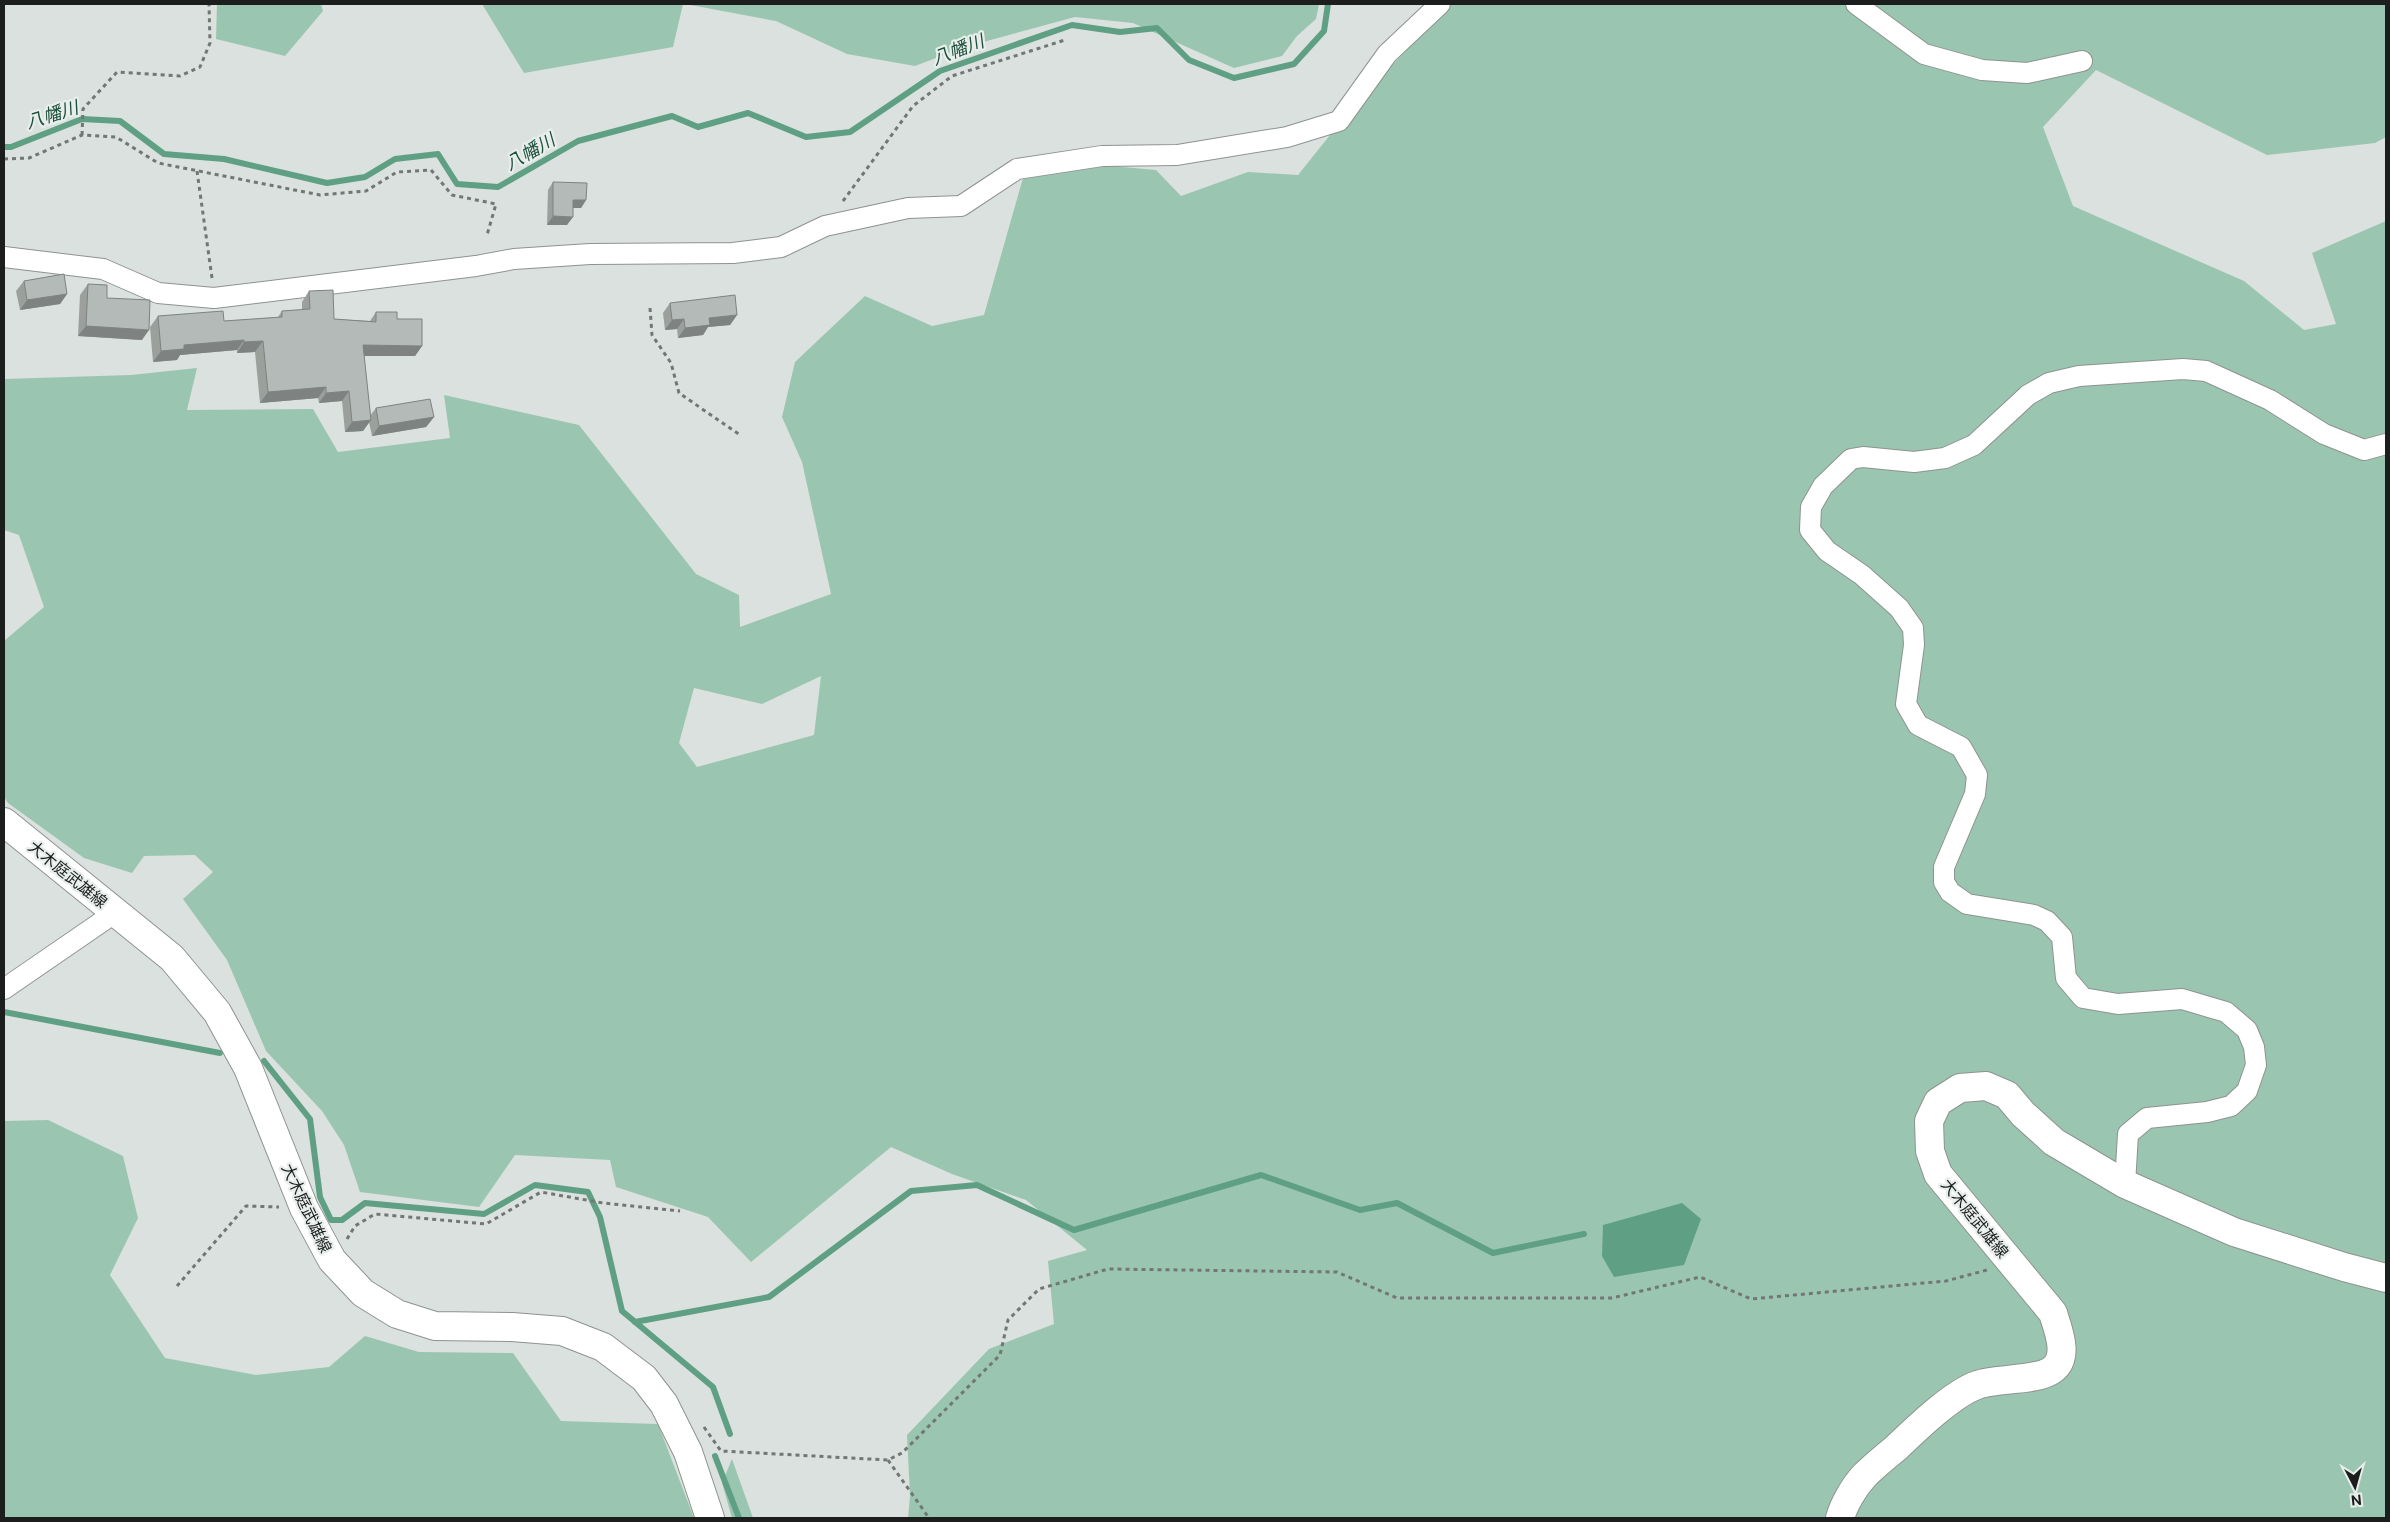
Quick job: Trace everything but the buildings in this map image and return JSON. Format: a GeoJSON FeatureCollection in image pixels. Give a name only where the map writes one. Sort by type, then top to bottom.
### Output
{"type":"FeatureCollection","features":[{"type":"Feature","properties":{"kind":"main road","name":"大木庭武雄線"},"geometry":{"type":"LineString","coordinates":[[4,822],[172,958],[217,1012],[248,1068],[304,1208],[332,1260],[363,1293],[397,1314],[435,1326],[562,1330],[603,1347],[644,1378],[664,1404],[688,1452],[710,1518]]}},
{"type":"Feature","properties":{"kind":"main road","name":"大木庭武雄線"},"geometry":{"type":"LineString","coordinates":[[1840,1518],[1842,1509],[1864,1476],[1938,1410],[1976,1386],[2007,1379],[2036,1377],[2052,1370],[2060,1358],[2061,1339],[2053,1313],[1938,1174],[1930,1152],[1929,1121],[1938,1102],[1960,1088],[1986,1086],[2007,1095],[2023,1114],[2054,1142],[2124,1184],[2234,1232],[2386,1278]]}},
{"type":"Feature","properties":{"kind":"street"},"geometry":{"type":"LineString","coordinates":[[4,257],[103,270],[158,293],[214,298],[476,266],[514,259],[590,254],[733,253],[781,247],[824,226],[908,208],[961,206],[1017,169],[1102,156],[1177,155],[1286,137],[1339,121],[1387,54],[1440,4]]}},
{"type":"Feature","properties":{"kind":"street"},"geometry":{"type":"LineString","coordinates":[[1856,4],[1924,54],[1982,70],[2027,73],[2082,61]]}},
{"type":"Feature","properties":{"kind":"street"},"geometry":{"type":"LineString","coordinates":[[2124,1184],[2128,1134],[2147,1118],[2207,1112],[2231,1106],[2247,1091],[2256,1065],[2254,1047],[2247,1030],[2226,1012],[2182,999],[2118,1004],[2083,998],[2066,978],[2062,937],[2047,921],[2034,915],[1966,904],[1950,892],[1944,882],[1944,867],[1975,794],[1977,775],[1961,747],[1918,725],[1906,704],[1914,644],[1913,628],[1899,608],[1862,575],[1826,551],[1810,530],[1811,507],[1823,486],[1851,459],[1864,458],[1914,462],[1945,458],[1974,445],[2028,396],[2049,383],[2079,376],[2183,369],[2206,371],[2270,400],[2324,434],[2364,450],[2386,444]]}},
{"type":"Feature","properties":{"kind":"street"},"geometry":{"type":"LineString","coordinates":[[4,989],[116,912]]}},
{"type":"Feature","properties":{"kind":"path"},"geometry":{"type":"LineString","coordinates":[[82,135],[83,109],[117,72],[180,76],[200,67],[210,44],[210,4]]}},
{"type":"Feature","properties":{"kind":"path"},"geometry":{"type":"LineString","coordinates":[[824,226],[913,106],[952,76],[1065,40]]}},
{"type":"Feature","properties":{"kind":"path"},"geometry":{"type":"LineString","coordinates":[[4,159],[28,158],[82,135],[116,137],[158,163],[320,195],[366,191],[397,172],[431,170],[452,195],[496,204],[487,235]]}},
{"type":"Feature","properties":{"kind":"path"},"geometry":{"type":"LineString","coordinates":[[197,171],[214,298]]}},
{"type":"Feature","properties":{"kind":"path"},"geometry":{"type":"LineString","coordinates":[[650,308],[652,336],[671,363],[679,393],[740,435]]}},
{"type":"Feature","properties":{"kind":"path"},"geometry":{"type":"LineString","coordinates":[[332,1260],[355,1226],[376,1214],[486,1224],[541,1192],[603,1203],[680,1211]]}},
{"type":"Feature","properties":{"kind":"path"},"geometry":{"type":"LineString","coordinates":[[177,1286],[246,1206],[304,1208]]}},
{"type":"Feature","properties":{"kind":"path"},"geometry":{"type":"LineString","coordinates":[[702,1424],[721,1451],[888,1460],[902,1453],[1000,1355],[1008,1320],[1039,1289],[1108,1269],[1337,1272],[1397,1298],[1612,1298],[1700,1277],[1751,1299],[1946,1281],[2011,1263]]}},
{"type":"Feature","properties":{"kind":"path"},"geometry":{"type":"LineString","coordinates":[[888,1460],[929,1518]]}},
{"type":"Feature","properties":{"kind":"shaded area"},"geometry":{"type":"Polygon","coordinates":[[[217,4],[321,4],[323,11],[285,56],[216,39],[217,4]]]}},
{"type":"Feature","properties":{"kind":"shaded area"},"geometry":{"type":"Polygon","coordinates":[[[482,4],[683,4],[673,47],[524,73],[482,4]]]}},
{"type":"Feature","properties":{"kind":"shaded area"},"geometry":{"type":"Polygon","coordinates":[[[685,4],[1319,4],[1316,19],[1297,36],[1282,56],[1234,68],[1133,23],[1075,17],[965,47],[915,66],[847,54],[776,21],[685,4]]]}},
{"type":"Feature","properties":{"kind":"shaded area"},"geometry":{"type":"Polygon","coordinates":[[[1450,4],[2386,4],[2386,137],[2375,143],[2267,155],[2096,70],[2043,127],[2073,206],[2244,281],[2304,330],[2336,324],[2312,253],[2386,221],[2386,1518],[908,1518],[910,1496],[907,1435],[989,1349],[1054,1324],[1048,1261],[1087,1250],[1026,1200],[952,1174],[891,1147],[751,1262],[708,1217],[616,1187],[610,1160],[515,1155],[479,1207],[360,1192],[344,1145],[322,1111],[266,1051],[227,960],[183,899],[213,872],[195,855],[144,856],[132,873],[84,858],[8,803],[4,797],[4,641],[44,607],[19,535],[4,530],[4,379],[131,375],[197,368],[187,410],[313,409],[338,452],[450,438],[444,395],[579,425],[696,574],[739,595],[740,627],[831,594],[802,462],[782,417],[795,362],[865,296],[932,326],[984,315],[1023,178],[1100,165],[1156,170],[1181,196],[1248,172],[1298,175],[1350,110],[1450,4]],[[821,676],[762,704],[694,688],[679,743],[697,767],[814,735],[821,676]]]}},
{"type":"Feature","properties":{"kind":"shaded area"},"geometry":{"type":"Polygon","coordinates":[[[48,1120],[123,1156],[138,1218],[110,1275],[165,1358],[256,1375],[329,1367],[365,1336],[419,1352],[513,1353],[561,1421],[658,1424],[694,1518],[4,1518],[4,1121],[48,1120]]]}},
{"type":"Feature","properties":{"kind":"shaded area"},"geometry":{"type":"Polygon","coordinates":[[[1682,1203],[1701,1219],[1684,1265],[1614,1277],[1602,1256],[1603,1225],[1682,1203]]]}},
{"type":"Feature","properties":{"kind":"shaded area"},"geometry":{"type":"Polygon","coordinates":[[[732,1459],[753,1518],[732,1518],[722,1483],[732,1459]]]}},
{"type":"Feature","properties":{"kind":"waterway","name":"八幡川"},"geometry":{"type":"LineString","coordinates":[[4,147],[11,147],[82,119],[120,121],[164,154],[224,159],[327,183],[365,177],[395,159],[438,154],[457,184],[498,187],[578,141],[672,116],[698,127],[748,113],[806,137],[850,132],[940,71],[1072,25],[1120,32],[1157,28],[1189,60],[1234,78],[1294,64],[1324,31],[1328,4]]}},
{"type":"Feature","properties":{"kind":"waterway"},"geometry":{"type":"LineString","coordinates":[[4,1012],[220,1053]]}},
{"type":"Feature","properties":{"kind":"waterway"},"geometry":{"type":"LineString","coordinates":[[264,1061],[310,1119],[320,1197],[331,1220],[342,1220],[365,1203],[484,1214],[535,1185],[588,1192],[600,1217],[622,1311],[713,1387],[730,1434]]}},
{"type":"Feature","properties":{"kind":"waterway"},"geometry":{"type":"LineString","coordinates":[[635,1322],[769,1297],[911,1191],[977,1185],[1074,1230],[1261,1175],[1360,1210],[1397,1203],[1493,1253],[1584,1234]]}},
{"type":"Feature","properties":{"kind":"waterway"},"geometry":{"type":"LineString","coordinates":[[715,1456],[739,1518]]}}]}
